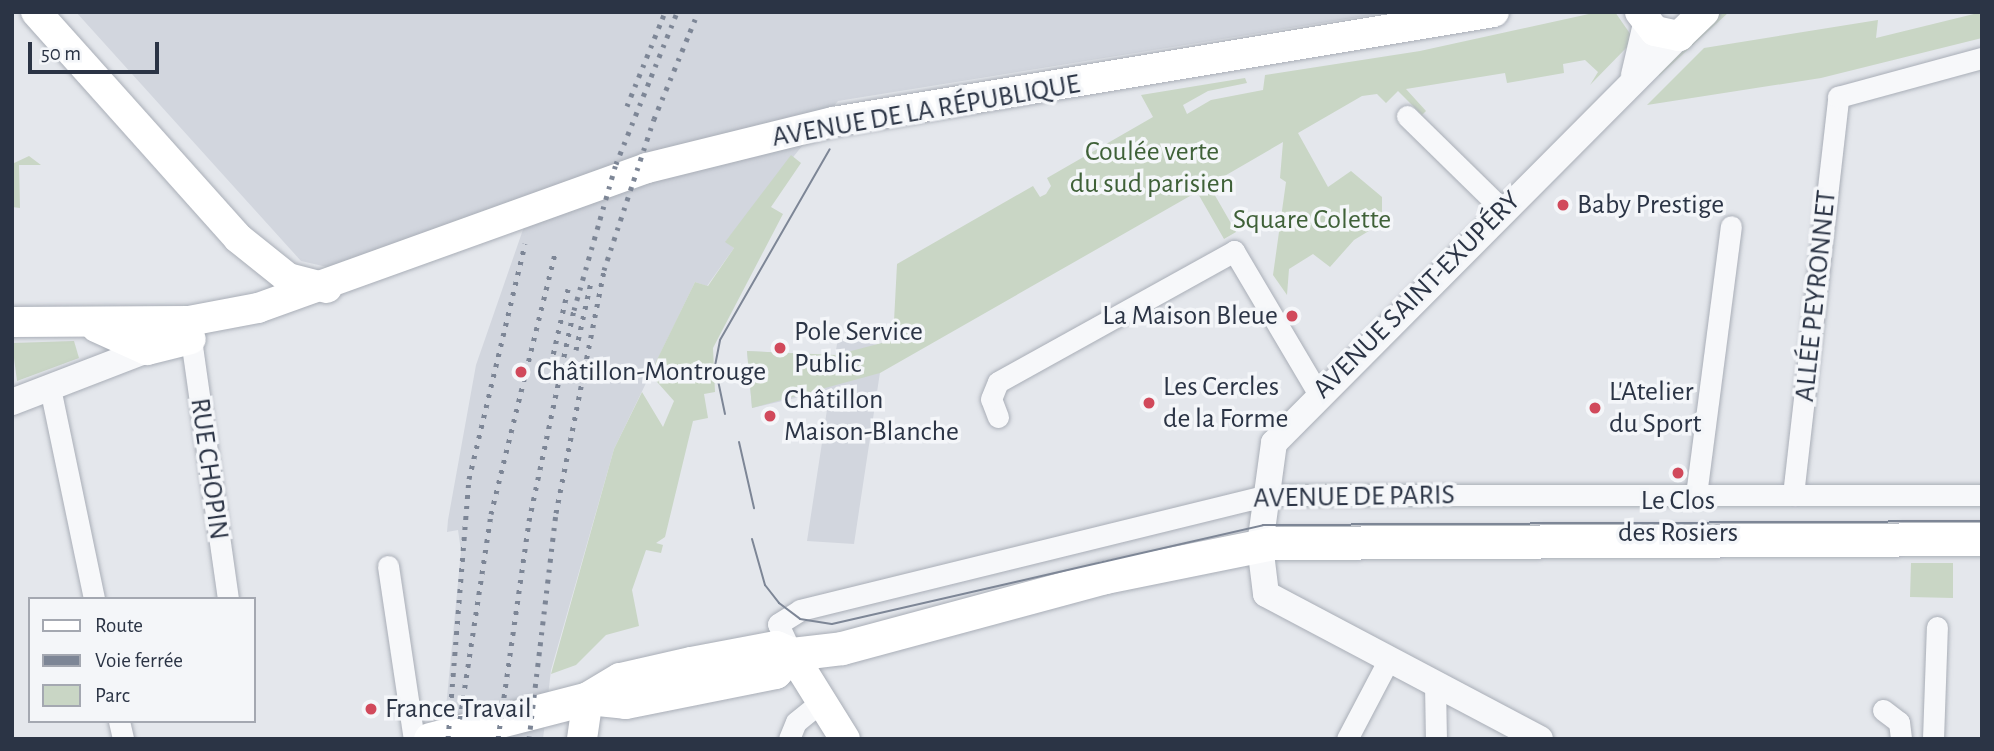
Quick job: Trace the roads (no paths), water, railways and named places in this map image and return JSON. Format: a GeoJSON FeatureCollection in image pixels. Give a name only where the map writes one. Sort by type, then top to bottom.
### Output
{"type":"FeatureCollection","features":[{"type":"Feature","properties":{"kind":"main road"},"geometry":{"type":"LineString","coordinates":[[36,12],[239,238],[288,278],[327,288]]}},
{"type":"Feature","properties":{"kind":"main road","name":"AVENUE DE LA RÉPUBLIQUE"},"geometry":{"type":"LineString","coordinates":[[12,322],[189,321],[258,308],[327,288],[481,227],[647,169],[833,122],[879,118],[1494,12]]}},
{"type":"Feature","properties":{"kind":"main road"},"geometry":{"type":"LineString","coordinates":[[1643,18],[1679,36],[1704,12]]}},
{"type":"Feature","properties":{"kind":"main road"},"geometry":{"type":"LineString","coordinates":[[239,238],[262,282],[258,308]]}},
{"type":"Feature","properties":{"kind":"main road"},"geometry":{"type":"LineString","coordinates":[[89,323],[147,350],[191,339]]}},
{"type":"Feature","properties":{"kind":"main road","name":"AVENUE DE PARIS"},"geometry":{"type":"LineString","coordinates":[[792,654],[842,648],[1105,577],[1260,545],[1690,536],[1982,539]]}},
{"type":"Feature","properties":{"kind":"main road"},"geometry":{"type":"LineString","coordinates":[[430,739],[588,698],[625,702],[775,672],[792,654],[845,739]]}},
{"type":"Feature","properties":{"kind":"main road"},"geometry":{"type":"LineString","coordinates":[[582,739],[588,698]]}},
{"type":"Feature","properties":{"kind":"street"},"geometry":{"type":"LineString","coordinates":[[1634,75],[1643,18]]}},
{"type":"Feature","properties":{"kind":"street","name":"AVENUE SAINT-EXUPÉRY"},"geometry":{"type":"LineString","coordinates":[[1540,739],[1275,603],[1262,586],[1260,545],[1274,443],[1318,393],[1634,75],[1679,36]]}},
{"type":"Feature","properties":{"kind":"street","name":"ALLÉE PEYRONNET"},"geometry":{"type":"LineString","coordinates":[[1793,495],[1838,97],[1982,58]]}},
{"type":"Feature","properties":{"kind":"street"},"geometry":{"type":"LineString","coordinates":[[1407,116],[1502,209]]}},
{"type":"Feature","properties":{"kind":"street"},"geometry":{"type":"LineString","coordinates":[[1696,495],[1731,226]]}},
{"type":"Feature","properties":{"kind":"street"},"geometry":{"type":"LineString","coordinates":[[998,417],[991,399],[998,382],[1228,251],[1246,262],[1318,393]]}},
{"type":"Feature","properties":{"kind":"street","name":"RUE CHOPIN"},"geometry":{"type":"LineString","coordinates":[[191,339],[228,597]]}},
{"type":"Feature","properties":{"kind":"street"},"geometry":{"type":"LineString","coordinates":[[12,402],[147,350]]}},
{"type":"Feature","properties":{"kind":"street"},"geometry":{"type":"LineString","coordinates":[[50,388],[94,597]]}},
{"type":"Feature","properties":{"kind":"street","name":"AVENUE DE PARIS"},"geometry":{"type":"LineString","coordinates":[[792,654],[778,624],[800,610],[1267,495],[1982,495]]}},
{"type":"Feature","properties":{"kind":"street"},"geometry":{"type":"LineString","coordinates":[[388,566],[414,739]]}},
{"type":"Feature","properties":{"kind":"street"},"geometry":{"type":"LineString","coordinates":[[1933,739],[1937,627]]}},
{"type":"Feature","properties":{"kind":"street"},"geometry":{"type":"LineString","coordinates":[[1347,739],[1388,661]]}},
{"type":"Feature","properties":{"kind":"street"},"geometry":{"type":"LineString","coordinates":[[1435,684],[1436,739]]}},
{"type":"Feature","properties":{"kind":"street"},"geometry":{"type":"LineString","coordinates":[[789,739],[796,722],[821,702]]}},
{"type":"Feature","properties":{"kind":"street"},"geometry":{"type":"LineString","coordinates":[[1883,710],[1899,722],[1901,739]]}},
{"type":"Feature","properties":{"kind":"tram line"},"geometry":{"type":"LineString","coordinates":[[725,414],[715,366],[720,340],[830,149]]}},
{"type":"Feature","properties":{"kind":"tram line"},"geometry":{"type":"LineString","coordinates":[[739,442],[754,508]]}},
{"type":"Feature","properties":{"kind":"tram line"},"geometry":{"type":"LineString","coordinates":[[752,539],[765,585],[779,603],[800,619],[832,624],[1263,525],[1982,521]]}},
{"type":"Feature","properties":{"kind":"railway"},"geometry":{"type":"LineString","coordinates":[[627,106],[665,12]]}},
{"type":"Feature","properties":{"kind":"railway"},"geometry":{"type":"LineString","coordinates":[[498,739],[529,521],[574,310],[616,164],[677,12]]}},
{"type":"Feature","properties":{"kind":"railway"},"geometry":{"type":"LineString","coordinates":[[529,739],[556,513],[604,270],[654,119],[698,12]]}},
{"type":"Feature","properties":{"kind":"railway"},"geometry":{"type":"LineString","coordinates":[[448,739],[469,479],[525,244]]}},
{"type":"Feature","properties":{"kind":"railway"},"geometry":{"type":"LineString","coordinates":[[460,719],[491,514],[555,253]]}},
{"type":"Feature","properties":{"kind":"railway"},"geometry":{"type":"LineString","coordinates":[[576,350],[591,282]]}},
{"type":"Feature","properties":{"kind":"railway"},"geometry":{"type":"LineString","coordinates":[[551,364],[568,289]]}},
{"type":"Feature","properties":{"kind":"place","name":"Baby Prestige"},"geometry":{"type":"Point","coordinates":[1563,205]}},
{"type":"Feature","properties":{"kind":"place","name":"La Maison Bleue"},"geometry":{"type":"Point","coordinates":[1292,316]}},
{"type":"Feature","properties":{"kind":"place","name":"Pole Service Public"},"geometry":{"type":"Point","coordinates":[780,348]}},
{"type":"Feature","properties":{"kind":"place","name":"Châtillon-Montrouge"},"geometry":{"type":"Point","coordinates":[521,372]}},
{"type":"Feature","properties":{"kind":"place","name":"Les Cercles de la Forme"},"geometry":{"type":"Point","coordinates":[1149,403]}},
{"type":"Feature","properties":{"kind":"place","name":"L'Atelier du Sport"},"geometry":{"type":"Point","coordinates":[1595,408]}},
{"type":"Feature","properties":{"kind":"place","name":"Châtillon Maison-Blanche"},"geometry":{"type":"Point","coordinates":[770,416]}},
{"type":"Feature","properties":{"kind":"place","name":"Le Clos des Rosiers"},"geometry":{"type":"Point","coordinates":[1678,473]}},
{"type":"Feature","properties":{"kind":"place","name":"France Travail"},"geometry":{"type":"Point","coordinates":[371,709]}},
{"type":"Feature","properties":{"kind":"park label","name":"Coulée verte du sud parisien"},"geometry":{"type":"Point","coordinates":[1152,168]}},
{"type":"Feature","properties":{"kind":"park label","name":"Square Colette"},"geometry":{"type":"Point","coordinates":[1312,220]}}]}
